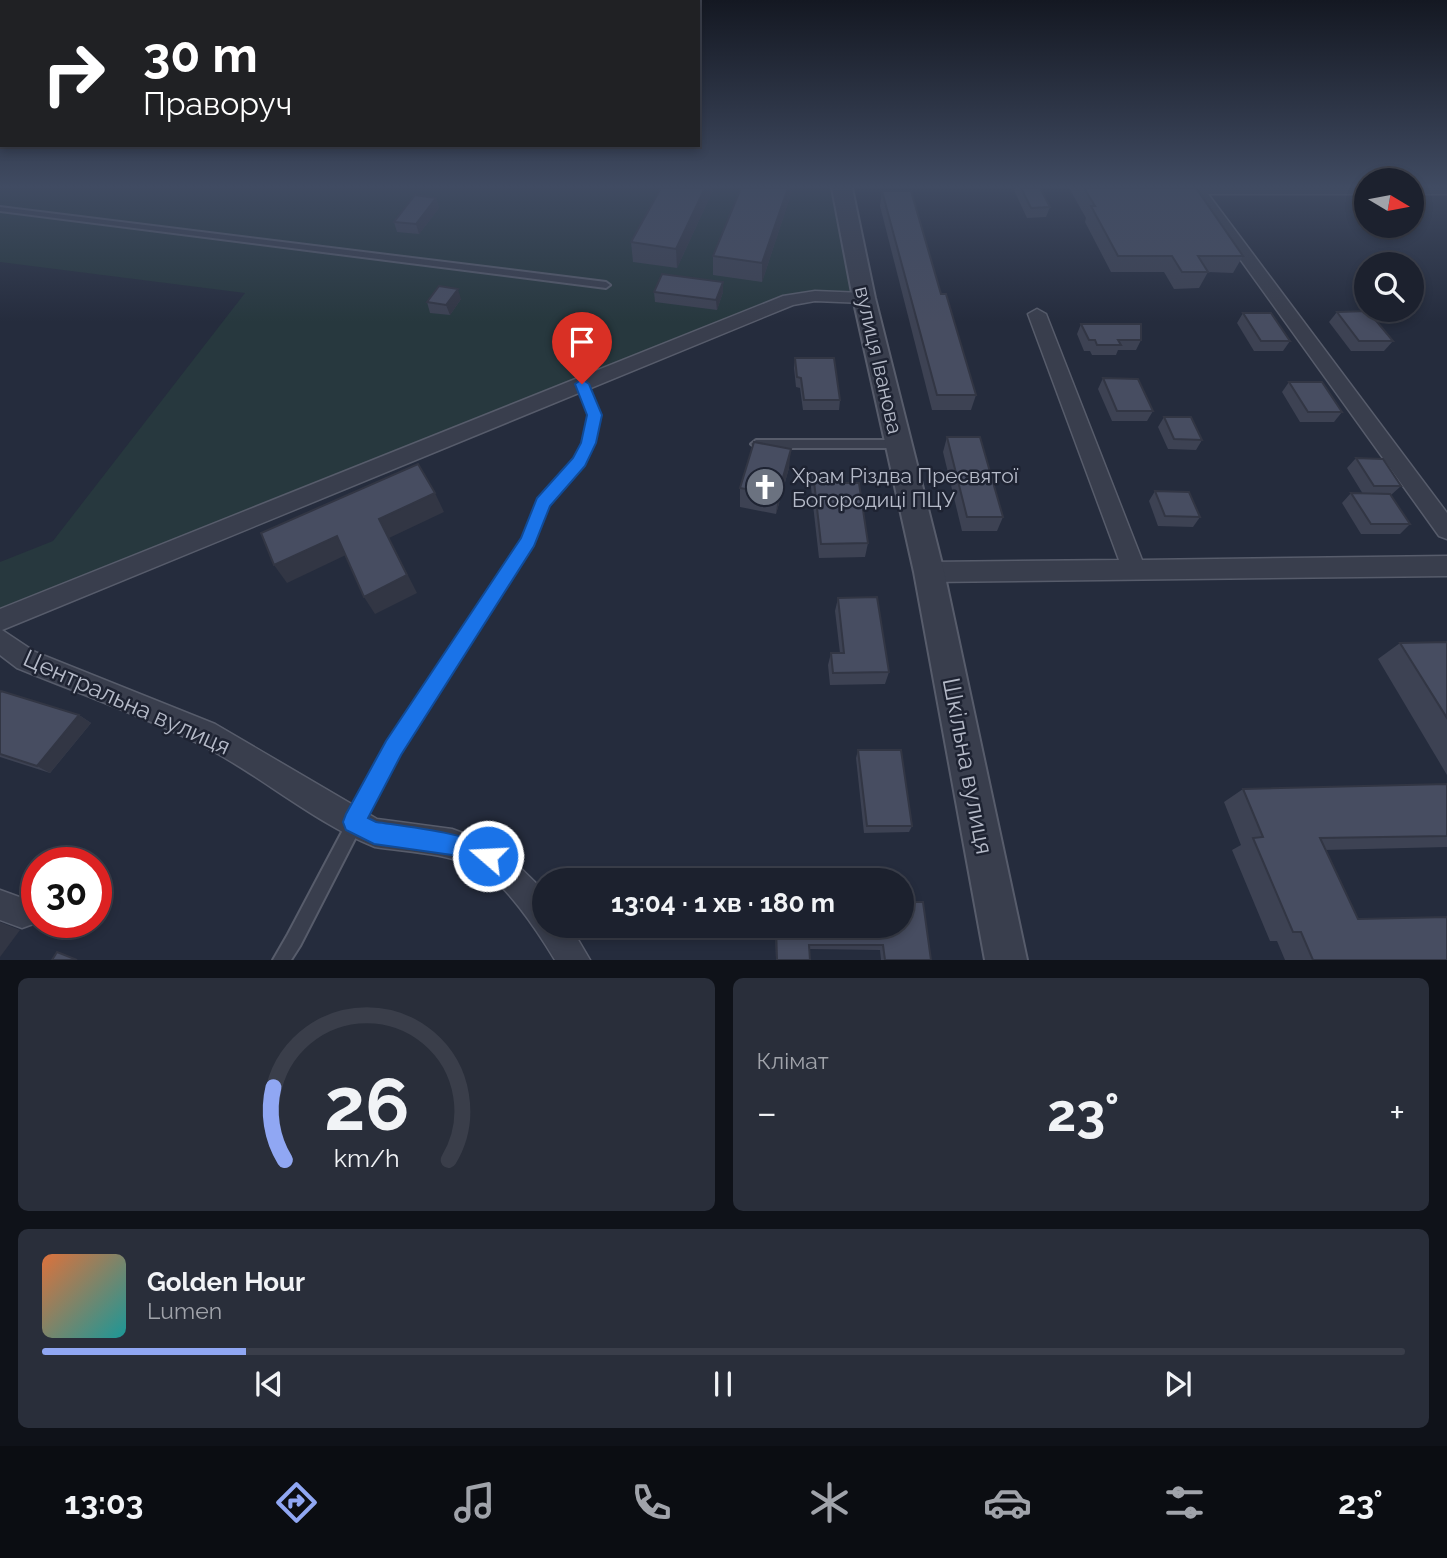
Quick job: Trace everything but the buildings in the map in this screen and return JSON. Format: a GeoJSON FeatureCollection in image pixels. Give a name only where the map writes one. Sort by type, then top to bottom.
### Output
{"type":"FeatureCollection","features":[{"type":"Feature","properties":{"kind":"street","name":"вулиця Іванова"},"geometry":{"type":"LineString","coordinates":[[851,233],[929,572]]}},
{"type":"Feature","properties":{"kind":"street"},"geometry":{"type":"LineString","coordinates":[[1228,233],[1447,530]]}},
{"type":"Feature","properties":{"kind":"street"},"geometry":{"type":"LineString","coordinates":[[0,620],[789,300],[805,296],[864,298]]}},
{"type":"Feature","properties":{"kind":"street"},"geometry":{"type":"LineString","coordinates":[[1037,314],[1134,570]]}},
{"type":"Feature","properties":{"kind":"street"},"geometry":{"type":"LineString","coordinates":[[929,572],[1447,566]]}},
{"type":"Feature","properties":{"kind":"street","name":"Шкільна вулиця"},"geometry":{"type":"LineString","coordinates":[[929,572],[1006,960]]}},
{"type":"Feature","properties":{"kind":"street","name":"Центральна вулиця"},"geometry":{"type":"LineString","coordinates":[[0,640],[26,660],[206,733],[374,833],[452,844],[488,856],[532,899]]}},
{"type":"Feature","properties":{"kind":"street"},"geometry":{"type":"LineString","coordinates":[[560,938],[574,960]]}},
{"type":"Feature","properties":{"kind":"lane"},"geometry":{"type":"LineString","coordinates":[[190,233],[606,285]]}},
{"type":"Feature","properties":{"kind":"lane"},"geometry":{"type":"LineString","coordinates":[[281,960],[394,748],[528,541],[543,503],[579,462],[589,443],[595,415],[582,384]]}},
{"type":"Feature","properties":{"kind":"lane"},"geometry":{"type":"LineString","coordinates":[[757,444],[899,444]]}},
{"type":"Feature","properties":{"kind":"shaded area"},"geometry":{"type":"Polygon","coordinates":[[[0,233],[851,233],[864,298],[815,296],[0,620],[0,562],[53,541],[245,293],[0,262],[0,233]]]}},
{"type":"Feature","properties":{"kind":"place","name":"Храм Різдва Пресвятої Богородиці ПЦУ"},"geometry":{"type":"Point","coordinates":[765,487]}},
{"type":"Feature","properties":{"kind":"route"},"geometry":{"type":"LineString","coordinates":[[488,856],[452,844],[374,833],[354,822],[394,748],[528,541],[543,503],[579,462],[589,443],[595,415],[582,384]]}}]}
